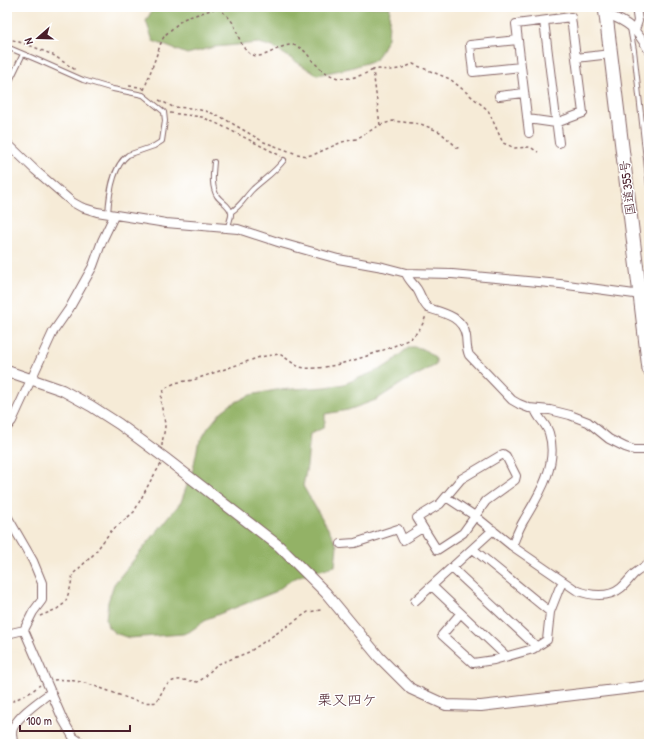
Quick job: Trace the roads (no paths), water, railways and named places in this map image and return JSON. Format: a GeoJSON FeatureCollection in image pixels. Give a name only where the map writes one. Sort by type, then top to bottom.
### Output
{"type":"FeatureCollection","features":[{"type":"Feature","properties":{"kind":"highway","name":"国道355号"},"geometry":{"type":"LineString","coordinates":[[605,10],[644,296],[649,369]]}},
{"type":"Feature","properties":{"kind":"street"},"geometry":{"type":"LineString","coordinates":[[632,28],[638,21],[636,7]]}},
{"type":"Feature","properties":{"kind":"street"},"geometry":{"type":"LineString","coordinates":[[605,10],[632,28],[649,51]]}},
{"type":"Feature","properties":{"kind":"street"},"geometry":{"type":"LineString","coordinates":[[528,119],[556,123],[583,113],[571,17],[516,24],[529,133]]}},
{"type":"Feature","properties":{"kind":"street"},"geometry":{"type":"LineString","coordinates":[[544,21],[559,143]]}},
{"type":"Feature","properties":{"kind":"street"},"geometry":{"type":"LineString","coordinates":[[518,40],[470,45],[473,72],[521,67]]}},
{"type":"Feature","properties":{"kind":"street"},"geometry":{"type":"LineString","coordinates":[[576,58],[611,54]]}},
{"type":"Feature","properties":{"kind":"street"},"geometry":{"type":"LineString","coordinates":[[499,96],[524,93]]}},
{"type":"Feature","properties":{"kind":"street"},"geometry":{"type":"LineString","coordinates":[[7,143],[72,202],[81,207],[111,215],[166,223],[228,228],[249,232],[281,243],[338,259],[383,267],[406,273],[452,274],[560,284],[644,296]]}},
{"type":"Feature","properties":{"kind":"street"},"geometry":{"type":"LineString","coordinates":[[7,427],[12,421],[53,332],[69,309],[93,266],[111,215]]}},
{"type":"Feature","properties":{"kind":"street"},"geometry":{"type":"LineString","coordinates":[[406,273],[428,308],[457,319],[465,331],[466,346],[469,355],[512,400],[524,406],[535,409],[550,410],[576,417],[588,422],[609,439],[625,447],[634,450],[649,450]]}},
{"type":"Feature","properties":{"kind":"street"},"geometry":{"type":"LineString","coordinates":[[7,371],[62,390],[119,424],[279,546],[326,592],[379,657],[411,689],[446,705],[481,706],[649,686]]}},
{"type":"Feature","properties":{"kind":"street"},"geometry":{"type":"LineString","coordinates":[[512,546],[523,522],[541,491],[550,460],[552,448],[549,432],[538,418],[535,409]]}},
{"type":"Feature","properties":{"kind":"street"},"geometry":{"type":"LineString","coordinates":[[500,455],[506,456],[516,476],[515,480],[486,501],[474,516],[463,533],[437,550],[416,518],[436,507],[461,479],[500,455]]}},
{"type":"Feature","properties":{"kind":"street"},"geometry":{"type":"LineString","coordinates":[[446,497],[493,530],[512,546],[582,593],[605,595],[613,593],[621,588],[649,563]]}},
{"type":"Feature","properties":{"kind":"street"},"geometry":{"type":"LineString","coordinates":[[7,516],[33,561],[42,583],[42,600],[24,630]]}},
{"type":"Feature","properties":{"kind":"street"},"geometry":{"type":"LineString","coordinates":[[341,544],[355,543],[398,529],[403,540],[422,528]]}},
{"type":"Feature","properties":{"kind":"street"},"geometry":{"type":"LineString","coordinates":[[415,601],[493,530]]}},
{"type":"Feature","properties":{"kind":"street"},"geometry":{"type":"LineString","coordinates":[[473,549],[550,612]]}},
{"type":"Feature","properties":{"kind":"street"},"geometry":{"type":"LineString","coordinates":[[452,568],[537,647]]}},
{"type":"Feature","properties":{"kind":"street"},"geometry":{"type":"LineString","coordinates":[[460,614],[442,635],[473,663],[494,660],[537,647],[547,640],[550,612],[563,581]]}},
{"type":"Feature","properties":{"kind":"street"},"geometry":{"type":"LineString","coordinates":[[432,586],[506,656]]}},
{"type":"Feature","properties":{"kind":"street"},"geometry":{"type":"LineString","coordinates":[[7,634],[24,630]]}},
{"type":"Feature","properties":{"kind":"street"},"geometry":{"type":"LineString","coordinates":[[24,630],[63,720],[73,737],[83,744]]}},
{"type":"Feature","properties":{"kind":"street"},"geometry":{"type":"LineString","coordinates":[[14,744],[12,738],[13,727],[22,716],[51,692]]}},
{"type":"Feature","properties":{"kind":"lane"},"geometry":{"type":"LineString","coordinates":[[632,28],[649,187]]}},
{"type":"Feature","properties":{"kind":"lane"},"geometry":{"type":"LineString","coordinates":[[7,47],[82,80],[113,89],[142,95],[164,112],[165,121],[162,141],[154,146],[128,154],[117,170],[109,200],[111,215]]}},
{"type":"Feature","properties":{"kind":"lane"},"geometry":{"type":"LineString","coordinates":[[7,87],[23,54]]}},
{"type":"Feature","properties":{"kind":"lane"},"geometry":{"type":"LineString","coordinates":[[231,212],[238,207],[254,188],[268,178],[284,160]]}},
{"type":"Feature","properties":{"kind":"lane"},"geometry":{"type":"LineString","coordinates":[[214,162],[213,180],[215,192],[229,207],[231,212],[228,228]]}},
{"type":"Feature","properties":{"kind":"district","name":"栗又四ケ"},"geometry":{"type":"Point","coordinates":[347,699]}}]}
